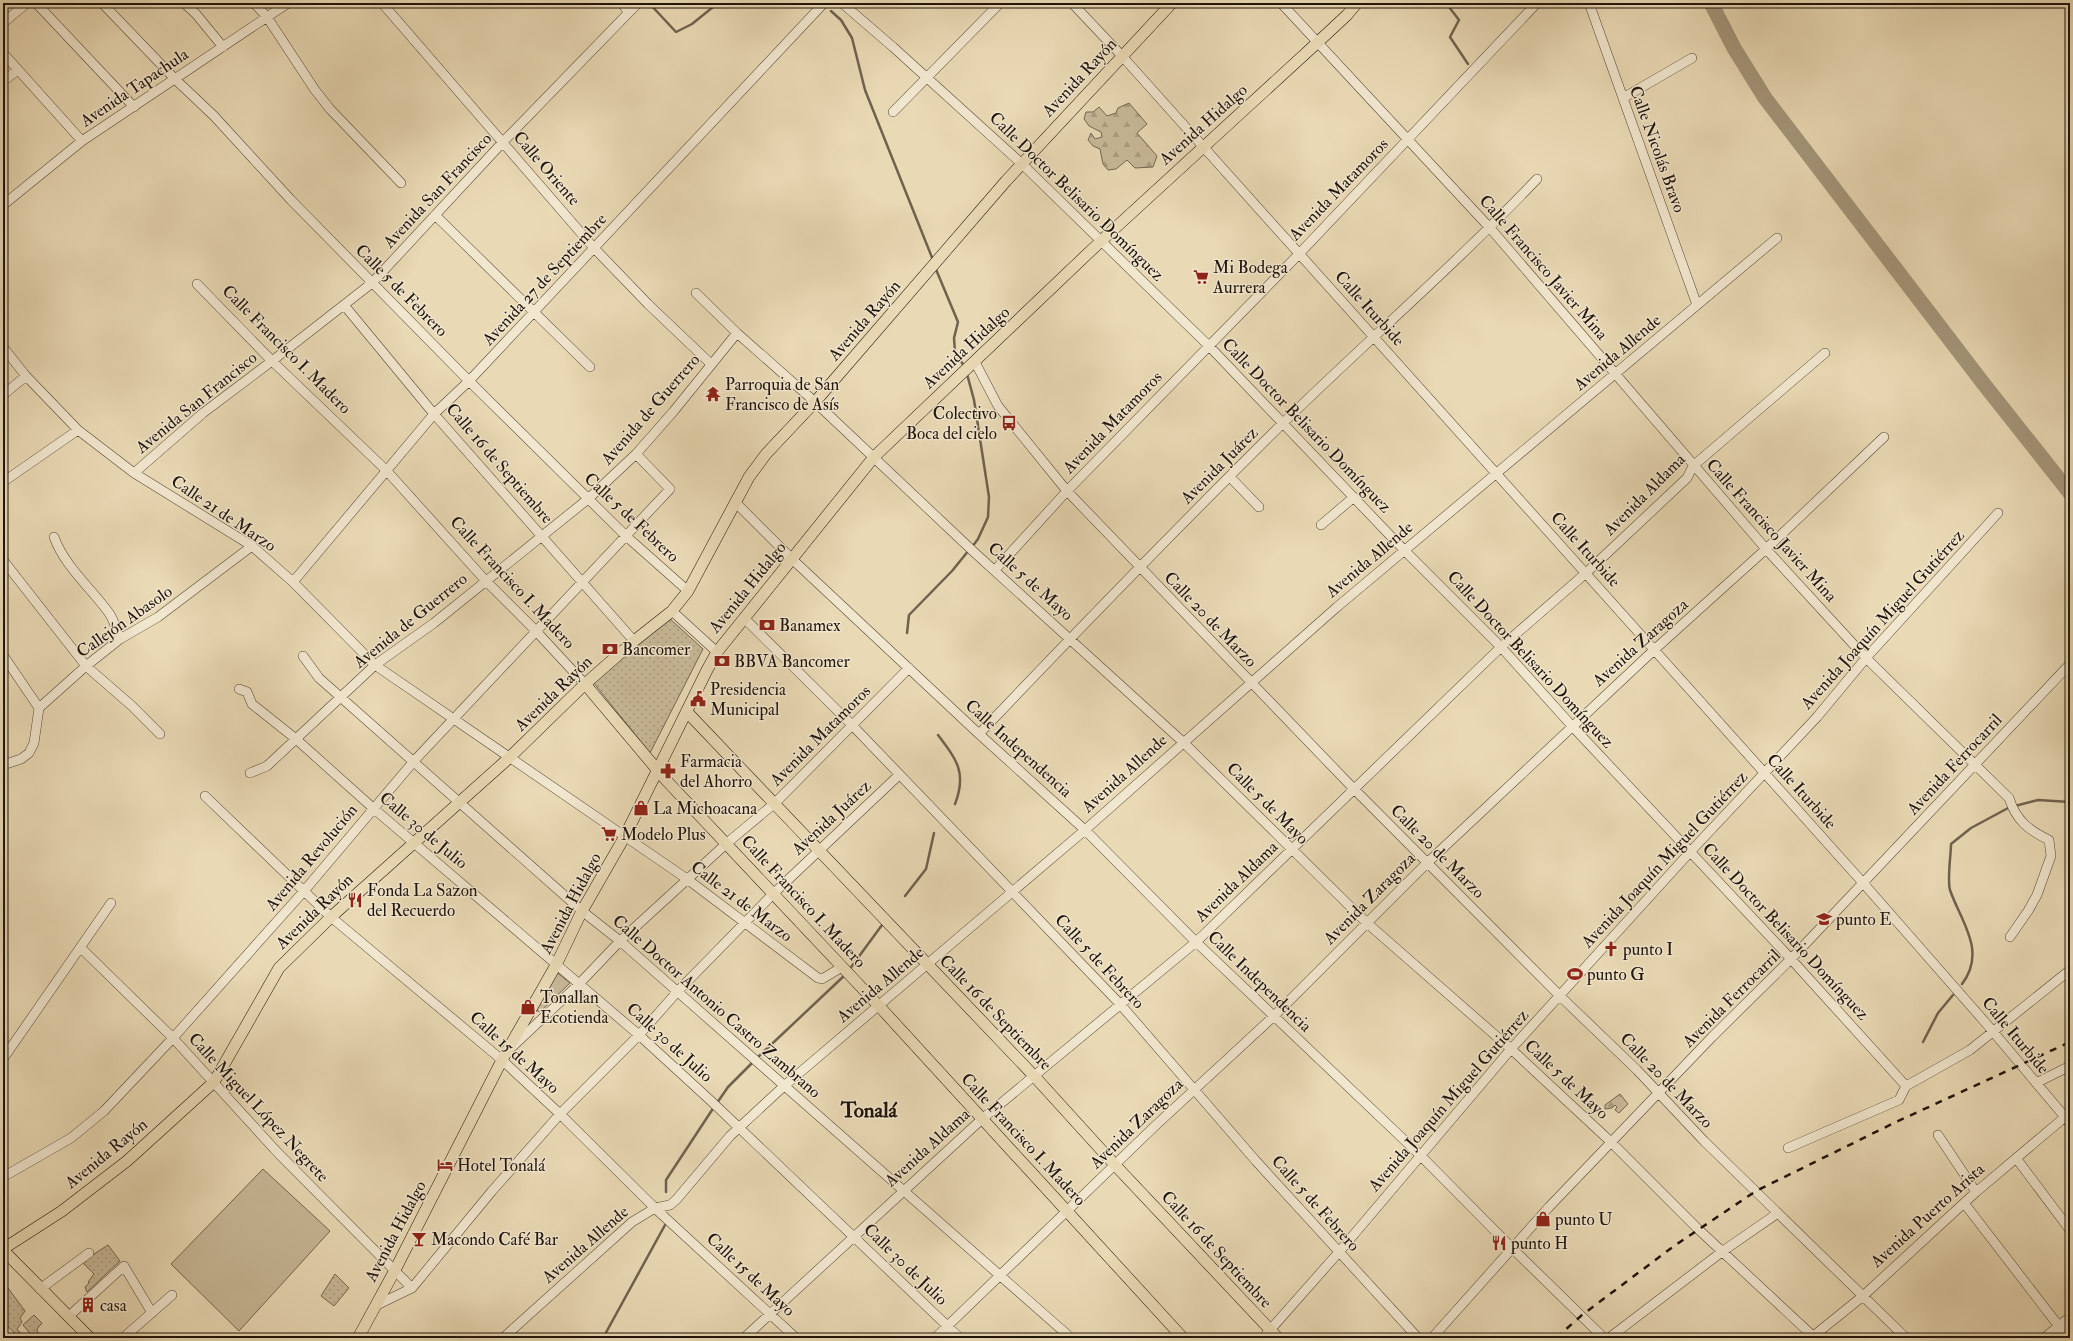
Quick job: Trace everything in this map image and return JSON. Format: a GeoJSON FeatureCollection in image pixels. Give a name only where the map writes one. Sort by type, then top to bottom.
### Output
{"type":"FeatureCollection","features":[{"type":"Feature","properties":{"kind":"main road","name":"Avenida Rayón"},"geometry":{"type":"LineString","coordinates":[[3,1250],[62,1211],[127,1161],[214,1082],[279,968],[331,917],[413,842],[460,803],[509,758],[584,684],[672,611],[688,591],[749,477],[766,454],[815,402],[1022,164],[1172,3]]}},
{"type":"Feature","properties":{"kind":"main road","name":"Avenida Hidalgo"},"geometry":{"type":"LineString","coordinates":[[358,1338],[394,1272],[504,1056],[556,965],[582,911],[624,836],[717,652],[874,457],[1101,240],[1318,42],[1347,14],[1356,3]]}},
{"type":"Feature","properties":{"kind":"main road","name":"Calle Francisco I. Madero"},"geometry":{"type":"LineString","coordinates":[[584,684],[657,770],[879,1006],[1183,1338]]}},
{"type":"Feature","properties":{"kind":"main road","name":"Calle 16 de Septiembre"},"geometry":{"type":"LineString","coordinates":[[687,712],[1035,1076],[1271,1335]]}},
{"type":"Feature","properties":{"kind":"main road"},"geometry":{"type":"LineString","coordinates":[[3,1250],[90,1338]]}},
{"type":"Feature","properties":{"kind":"street"},"geometry":{"type":"LineString","coordinates":[[3,23],[27,3]]}},
{"type":"Feature","properties":{"kind":"street"},"geometry":{"type":"LineString","coordinates":[[36,3],[134,107]]}},
{"type":"Feature","properties":{"kind":"street","name":"Calle 5 de Febrero"},"geometry":{"type":"LineString","coordinates":[[102,3],[176,80],[214,116],[291,200],[469,381],[626,536],[688,591]]}},
{"type":"Feature","properties":{"kind":"street"},"geometry":{"type":"LineString","coordinates":[[184,3],[196,14],[223,47]]}},
{"type":"Feature","properties":{"kind":"street"},"geometry":{"type":"LineString","coordinates":[[254,3],[267,17],[315,90],[330,109],[401,183]]}},
{"type":"Feature","properties":{"kind":"street","name":"Avenida Tapachula"},"geometry":{"type":"LineString","coordinates":[[3,205],[82,141],[176,80],[288,3]]}},
{"type":"Feature","properties":{"kind":"street","name":"Calle Oriente"},"geometry":{"type":"LineString","coordinates":[[382,3],[594,248],[648,304],[711,364]]}},
{"type":"Feature","properties":{"kind":"street"},"geometry":{"type":"LineString","coordinates":[[622,3],[628,12]]}},
{"type":"Feature","properties":{"kind":"street","name":"Avenida 27 de Septiembre"},"geometry":{"type":"LineString","coordinates":[[293,582],[434,414],[469,381],[824,3]]}},
{"type":"Feature","properties":{"kind":"street","name":"Calle Doctor Belisario Domínguez"},"geometry":{"type":"LineString","coordinates":[[842,3],[1022,164],[1209,346],[1404,550],[1501,646],[1572,726],[1691,851],[1906,1086]]}},
{"type":"Feature","properties":{"kind":"street"},"geometry":{"type":"LineString","coordinates":[[893,112],[1000,3]]}},
{"type":"Feature","properties":{"kind":"street","name":"Calle Iturbide"},"geometry":{"type":"LineString","coordinates":[[1072,3],[1203,146],[1864,884],[2068,1120]]}},
{"type":"Feature","properties":{"kind":"street","name":"Calle Francisco Javier Mina"},"geometry":{"type":"LineString","coordinates":[[1281,3],[1409,138],[1490,228],[1766,550],[1866,658],[1919,708],[1975,766],[2009,798],[2019,820],[2032,832],[2048,840],[2051,856],[2037,895],[2010,937]]}},
{"type":"Feature","properties":{"kind":"street","name":"Avenida Matamoros"},"geometry":{"type":"LineString","coordinates":[[995,570],[1067,491],[1299,254],[1537,3]]}},
{"type":"Feature","properties":{"kind":"street","name":"Calle Nicolás Bravo"},"geometry":{"type":"LineString","coordinates":[[1589,3],[1697,305]]}},
{"type":"Feature","properties":{"kind":"street","name":"Avenida San Francisco"},"geometry":{"type":"LineString","coordinates":[[134,473],[203,413],[272,362],[372,283],[503,142],[636,4]]}},
{"type":"Feature","properties":{"kind":"street"},"geometry":{"type":"LineString","coordinates":[[3,53],[82,141]]}},
{"type":"Feature","properties":{"kind":"street"},"geometry":{"type":"LineString","coordinates":[[1623,98],[1692,58]]}},
{"type":"Feature","properties":{"kind":"street"},"geometry":{"type":"LineString","coordinates":[[3,81],[18,70]]}},
{"type":"Feature","properties":{"kind":"street","name":"Avenida Juárez"},"geometry":{"type":"LineString","coordinates":[[979,734],[1070,638],[1284,423],[1490,228],[1537,179]]}},
{"type":"Feature","properties":{"kind":"street"},"geometry":{"type":"LineString","coordinates":[[435,215],[590,367]]}},
{"type":"Feature","properties":{"kind":"street","name":"Avenida Allende"},"geometry":{"type":"LineString","coordinates":[[503,1338],[632,1222],[655,1208],[670,1205],[676,1200],[739,1128],[784,1086],[1085,830],[1250,683],[1404,550],[1497,474],[1777,238]]}},
{"type":"Feature","properties":{"kind":"street","name":"Calle Francisco I. Madero"},"geometry":{"type":"LineString","coordinates":[[197,284],[272,362],[386,470],[485,580],[535,630],[584,684]]}},
{"type":"Feature","properties":{"kind":"street","name":"Calle 5 de Mayo"},"geometry":{"type":"LineString","coordinates":[[696,293],[737,333],[815,402],[969,546],[1183,742],[1367,922],[1511,1049],[1611,1142],[1698,1229],[1813,1337]]}},
{"type":"Feature","properties":{"kind":"street","name":"Calle 16 de Septiembre"},"geometry":{"type":"LineString","coordinates":[[344,305],[434,414],[540,537],[634,641]]}},
{"type":"Feature","properties":{"kind":"street","name":"Avenida de Guerrero"},"geometry":{"type":"LineString","coordinates":[[250,773],[267,766],[375,665],[434,623],[485,580],[588,499],[636,454],[674,412],[737,333]]}},
{"type":"Feature","properties":{"kind":"street","name":"Calle 21 de Marzo"},"geometry":{"type":"LineString","coordinates":[[3,347],[26,376],[78,430],[134,473],[200,512],[252,546],[293,582],[375,665],[509,758]]}},
{"type":"Feature","properties":{"kind":"street","name":"Avenida Aldama"},"geometry":{"type":"LineString","coordinates":[[744,1338],[903,1190],[982,1119],[1196,942],[1501,646],[1586,573],[1687,478],[1693,466],[1825,353]]}},
{"type":"Feature","properties":{"kind":"street","name":"Calle 20 de Marzo"},"geometry":{"type":"LineString","coordinates":[[974,363],[998,406],[1067,491],[1140,568],[1250,683],[1427,863],[1659,1094],[1704,1141],[1906,1338]]}},
{"type":"Feature","properties":{"kind":"street"},"geometry":{"type":"LineString","coordinates":[[3,395],[26,376]]}},
{"type":"Feature","properties":{"kind":"street"},"geometry":{"type":"LineString","coordinates":[[3,482],[78,430]]}},
{"type":"Feature","properties":{"kind":"street","name":"Avenida Zaragoza"},"geometry":{"type":"LineString","coordinates":[[935,1338],[999,1275],[1274,1016],[1427,863],[1654,650],[1766,550],[1884,437]]}},
{"type":"Feature","properties":{"kind":"street","name":"Avenida Revolución"},"geometry":{"type":"LineString","coordinates":[[3,1177],[71,1138],[104,1111],[173,1038],[304,891],[414,761],[535,630],[670,489],[636,454]]}},
{"type":"Feature","properties":{"kind":"street"},"geometry":{"type":"LineString","coordinates":[[1230,477],[1259,507]]}},
{"type":"Feature","properties":{"kind":"street"},"geometry":{"type":"LineString","coordinates":[[1321,525],[1354,497]]}},
{"type":"Feature","properties":{"kind":"street","name":"Calle Independencia"},"geometry":{"type":"LineString","coordinates":[[735,502],[792,559],[979,734],[1085,830],[1196,942],[1420,1154],[1513,1249],[1604,1338]]}},
{"type":"Feature","properties":{"kind":"street","name":"Avenida Joaquín Miguel Gutiérrez"},"geometry":{"type":"LineString","coordinates":[[1271,1335],[1420,1154],[1511,1049],[1691,851],[1817,717],[1866,658],[1998,513]]}},
{"type":"Feature","properties":{"kind":"street"},"geometry":{"type":"LineString","coordinates":[[54,537],[59,551],[68,564],[110,614],[120,639]]}},
{"type":"Feature","properties":{"kind":"street","name":"Callejón Abasolo"},"geometry":{"type":"LineString","coordinates":[[40,708],[86,666],[120,639],[158,617],[252,546]]}},
{"type":"Feature","properties":{"kind":"street"},"geometry":{"type":"LineString","coordinates":[[3,560],[6,573],[86,666],[132,706],[160,734]]}},
{"type":"Feature","properties":{"kind":"street"},"geometry":{"type":"LineString","coordinates":[[672,611],[717,652]]}},
{"type":"Feature","properties":{"kind":"street","name":"Calle 5 de Febrero"},"geometry":{"type":"LineString","coordinates":[[744,618],[852,726],[1120,1004],[1256,1161],[1418,1338]]}},
{"type":"Feature","properties":{"kind":"street"},"geometry":{"type":"LineString","coordinates":[[3,655],[40,708],[34,743],[29,753],[21,759],[3,765]]}},
{"type":"Feature","properties":{"kind":"street","name":"Calle Doctor Antonio Castro Zambrano"},"geometry":{"type":"LineString","coordinates":[[303,656],[319,678],[341,698],[582,911],[620,941],[1071,1338]]}},
{"type":"Feature","properties":{"kind":"street","name":"Avenida Ferrocarril"},"geometry":{"type":"LineString","coordinates":[[1432,1338],[1549,1207],[1864,884],[1975,766],[2035,699],[2070,664]]}},
{"type":"Feature","properties":{"kind":"street","name":"Avenida Matamoros"},"geometry":{"type":"LineString","coordinates":[[504,1056],[579,984],[620,941],[686,879],[775,803],[909,668]]}},
{"type":"Feature","properties":{"kind":"street","name":"Calle 30 de Julio"},"geometry":{"type":"LineString","coordinates":[[239,689],[247,692],[252,704],[296,739],[373,808],[640,1035],[711,1100],[960,1338]]}},
{"type":"Feature","properties":{"kind":"street"},"geometry":{"type":"LineString","coordinates":[[509,758],[624,836]]}},
{"type":"Feature","properties":{"kind":"street","name":"Avenida Juárez"},"geometry":{"type":"LineString","coordinates":[[412,1288],[492,1191],[560,1114],[640,1035],[677,992],[744,922],[899,775]]}},
{"type":"Feature","properties":{"kind":"street","name":"Calle 15 de Mayo"},"geometry":{"type":"LineString","coordinates":[[205,796],[331,917],[504,1056],[655,1208],[796,1338]]}},
{"type":"Feature","properties":{"kind":"street","name":"Calle 21 de Marzo"},"geometry":{"type":"LineString","coordinates":[[624,836],[686,879],[820,979],[843,969]]}},
{"type":"Feature","properties":{"kind":"street"},"geometry":{"type":"LineString","coordinates":[[3,1058],[111,903]]}},
{"type":"Feature","properties":{"kind":"street","name":"Calle Miguel López Negrete"},"geometry":{"type":"LineString","coordinates":[[81,948],[173,1038],[278,1153],[394,1272],[412,1288]]}},
{"type":"Feature","properties":{"kind":"street"},"geometry":{"type":"LineString","coordinates":[[1788,1148],[1899,1100],[1906,1086],[1970,1050],[2070,970]]}},
{"type":"Feature","properties":{"kind":"street"},"geometry":{"type":"LineString","coordinates":[[2036,1083],[2070,1066]]}},
{"type":"Feature","properties":{"kind":"street","name":"Avenida Puerto Arista"},"geometry":{"type":"LineString","coordinates":[[1813,1337],[1863,1296],[1976,1192],[2016,1158],[2068,1120]]}},
{"type":"Feature","properties":{"kind":"street"},"geometry":{"type":"LineString","coordinates":[[1938,1135],[1976,1192]]}},
{"type":"Feature","properties":{"kind":"street"},"geometry":{"type":"LineString","coordinates":[[2016,1158],[2070,1230]]}},
{"type":"Feature","properties":{"kind":"street"},"geometry":{"type":"LineString","coordinates":[[1964,1203],[2068,1338]]}},
{"type":"Feature","properties":{"kind":"street"},"geometry":{"type":"LineString","coordinates":[[1609,1338],[1723,1252],[1778,1213]]}},
{"type":"Feature","properties":{"kind":"street"},"geometry":{"type":"LineString","coordinates":[[40,1289],[89,1254]]}},
{"type":"Feature","properties":{"kind":"street"},"geometry":{"type":"LineString","coordinates":[[68,1317],[124,1266],[152,1313]]}},
{"type":"Feature","properties":{"kind":"street"},"geometry":{"type":"LineString","coordinates":[[375,1306],[412,1288]]}},
{"type":"Feature","properties":{"kind":"street"},"geometry":{"type":"LineString","coordinates":[[123,1338],[172,1295]]}},
{"type":"Feature","properties":{"kind":"street"},"geometry":{"type":"LineString","coordinates":[[2044,1338],[2070,1317]]}},
{"type":"Feature","properties":{"kind":"green space"},"geometry":{"type":"Polygon","coordinates":[[[1129,103],[1147,124],[1137,133],[1157,156],[1153,167],[1135,168],[1127,160],[1116,169],[1108,170],[1103,164],[1100,149],[1093,146],[1088,140],[1091,133],[1095,139],[1102,137],[1101,132],[1089,126],[1084,119],[1086,112],[1093,112],[1099,107],[1107,116],[1116,113],[1118,108],[1129,103]]]}},
{"type":"Feature","properties":{"kind":"green space"},"geometry":{"type":"Polygon","coordinates":[[[668,617],[703,649],[650,753],[593,682],[668,617]]]}},
{"type":"Feature","properties":{"kind":"green space"},"geometry":{"type":"Polygon","coordinates":[[[555,971],[570,983],[540,1012],[536,1010],[555,971]]]}},
{"type":"Feature","properties":{"kind":"green space"},"geometry":{"type":"Polygon","coordinates":[[[1620,1094],[1628,1104],[1619,1113],[1615,1110],[1617,1107],[1615,1105],[1612,1108],[1605,1109],[1605,1105],[1620,1094]]]}},
{"type":"Feature","properties":{"kind":"green space"},"geometry":{"type":"Polygon","coordinates":[[[263,1169],[330,1231],[239,1331],[171,1264],[263,1169]]]}},
{"type":"Feature","properties":{"kind":"green space"},"geometry":{"type":"Polygon","coordinates":[[[108,1245],[120,1261],[87,1292],[85,1287],[94,1274],[82,1262],[108,1245]]]}},
{"type":"Feature","properties":{"kind":"green space"},"geometry":{"type":"Polygon","coordinates":[[[335,1274],[349,1288],[334,1306],[321,1296],[335,1274]]]}},
{"type":"Feature","properties":{"kind":"green space"},"geometry":{"type":"Polygon","coordinates":[[[5,1284],[25,1311],[20,1318],[22,1322],[17,1329],[25,1338],[20,1338],[3,1322],[7,1317],[3,1313],[3,1302],[7,1298],[3,1293],[3,1285],[5,1284]]]}},
{"type":"Feature","properties":{"kind":"green space"},"geometry":{"type":"Polygon","coordinates":[[[34,1315],[42,1323],[37,1329],[38,1333],[34,1338],[23,1325],[34,1315]]]}},
{"type":"Feature","properties":{"kind":"waterway"},"geometry":{"type":"LineString","coordinates":[[649,3],[676,32],[692,24],[718,3]]}},
{"type":"Feature","properties":{"kind":"waterway"},"geometry":{"type":"LineString","coordinates":[[1446,3],[1459,20],[1450,37],[1468,64]]}},
{"type":"Feature","properties":{"kind":"waterway"},"geometry":{"type":"LineString","coordinates":[[1711,3],[1734,48],[1765,98],[1983,383],[2070,493]]}},
{"type":"Feature","properties":{"kind":"waterway"},"geometry":{"type":"LineString","coordinates":[[831,11],[841,20],[852,38],[865,90],[933,260]]}},
{"type":"Feature","properties":{"kind":"waterway"},"geometry":{"type":"LineString","coordinates":[[935,267],[958,322],[954,338],[955,352],[964,366]]}},
{"type":"Feature","properties":{"kind":"waterway"},"geometry":{"type":"LineString","coordinates":[[967,374],[974,400],[989,497],[988,517],[978,539],[972,547]]}},
{"type":"Feature","properties":{"kind":"waterway"},"geometry":{"type":"LineString","coordinates":[[907,633],[909,615],[952,571],[969,550]]}},
{"type":"Feature","properties":{"kind":"waterway"},"geometry":{"type":"LineString","coordinates":[[938,735],[955,760],[960,775],[960,784],[955,804]]}},
{"type":"Feature","properties":{"kind":"waterway"},"geometry":{"type":"LineString","coordinates":[[2015,806],[2038,800],[2070,802]]}},
{"type":"Feature","properties":{"kind":"waterway"},"geometry":{"type":"LineString","coordinates":[[1962,984],[1969,972],[1972,960],[1972,948],[1970,937],[1950,890],[1949,874],[1951,844],[1971,828],[2010,807]]}},
{"type":"Feature","properties":{"kind":"waterway"},"geometry":{"type":"LineString","coordinates":[[905,896],[926,869],[934,833]]}},
{"type":"Feature","properties":{"kind":"waterway"},"geometry":{"type":"LineString","coordinates":[[849,970],[882,925]]}},
{"type":"Feature","properties":{"kind":"waterway"},"geometry":{"type":"LineString","coordinates":[[757,1058],[845,975]]}},
{"type":"Feature","properties":{"kind":"waterway"},"geometry":{"type":"LineString","coordinates":[[1923,1042],[1938,1013],[1953,995]]}},
{"type":"Feature","properties":{"kind":"waterway"},"geometry":{"type":"LineString","coordinates":[[717,1103],[728,1087],[753,1062]]}},
{"type":"Feature","properties":{"kind":"waterway"},"geometry":{"type":"LineString","coordinates":[[666,1192],[666,1180],[714,1107]]}},
{"type":"Feature","properties":{"kind":"waterway"},"geometry":{"type":"LineString","coordinates":[[603,1338],[665,1225]]}},
{"type":"Feature","properties":{"kind":"railway"},"geometry":{"type":"LineString","coordinates":[[1556,1338],[1582,1315],[1674,1246],[1756,1191],[1896,1122],[2070,1042]]}},
{"type":"Feature","properties":{"kind":"place","name":"Mi Bodega Aurrera"},"geometry":{"type":"Point","coordinates":[1201,277]}},
{"type":"Feature","properties":{"kind":"place","name":"Parroquia de San Francisco de Asís"},"geometry":{"type":"Point","coordinates":[713,394]}},
{"type":"Feature","properties":{"kind":"place","name":"Colectivo Boca del cielo"},"geometry":{"type":"Point","coordinates":[1009,423]}},
{"type":"Feature","properties":{"kind":"place","name":"Banamex"},"geometry":{"type":"Point","coordinates":[767,625]}},
{"type":"Feature","properties":{"kind":"place","name":"Bancomer"},"geometry":{"type":"Point","coordinates":[610,649]}},
{"type":"Feature","properties":{"kind":"place","name":"BBVA Bancomer"},"geometry":{"type":"Point","coordinates":[722,661]}},
{"type":"Feature","properties":{"kind":"place","name":"Presidencia Municipal"},"geometry":{"type":"Point","coordinates":[698,699]}},
{"type":"Feature","properties":{"kind":"place","name":"Farmacia del Ahorro"},"geometry":{"type":"Point","coordinates":[668,771]}},
{"type":"Feature","properties":{"kind":"place","name":"La Michoacana"},"geometry":{"type":"Point","coordinates":[641,808]}},
{"type":"Feature","properties":{"kind":"place","name":"Modelo Plus"},"geometry":{"type":"Point","coordinates":[609,834]}},
{"type":"Feature","properties":{"kind":"place","name":"Fonda La Sazon del Recuerdo"},"geometry":{"type":"Point","coordinates":[355,900]}},
{"type":"Feature","properties":{"kind":"place","name":"punto E"},"geometry":{"type":"Point","coordinates":[1824,919]}},
{"type":"Feature","properties":{"kind":"place","name":"punto I"},"geometry":{"type":"Point","coordinates":[1611,949]}},
{"type":"Feature","properties":{"kind":"place","name":"punto G"},"geometry":{"type":"Point","coordinates":[1575,974]}},
{"type":"Feature","properties":{"kind":"place","name":"Tonallan Ecotienda"},"geometry":{"type":"Point","coordinates":[528,1007]}},
{"type":"Feature","properties":{"kind":"place","name":"Hotel Tonalá"},"geometry":{"type":"Point","coordinates":[445,1165]}},
{"type":"Feature","properties":{"kind":"place","name":"punto U"},"geometry":{"type":"Point","coordinates":[1543,1219]}},
{"type":"Feature","properties":{"kind":"place","name":"Macondo Café Bar"},"geometry":{"type":"Point","coordinates":[419,1239]}},
{"type":"Feature","properties":{"kind":"place","name":"punto H"},"geometry":{"type":"Point","coordinates":[1499,1243]}},
{"type":"Feature","properties":{"kind":"place","name":"casa"},"geometry":{"type":"Point","coordinates":[88,1305]}},
{"type":"Feature","properties":{"kind":"district","name":"Tonalá"},"geometry":{"type":"Point","coordinates":[869,1110]}}]}
